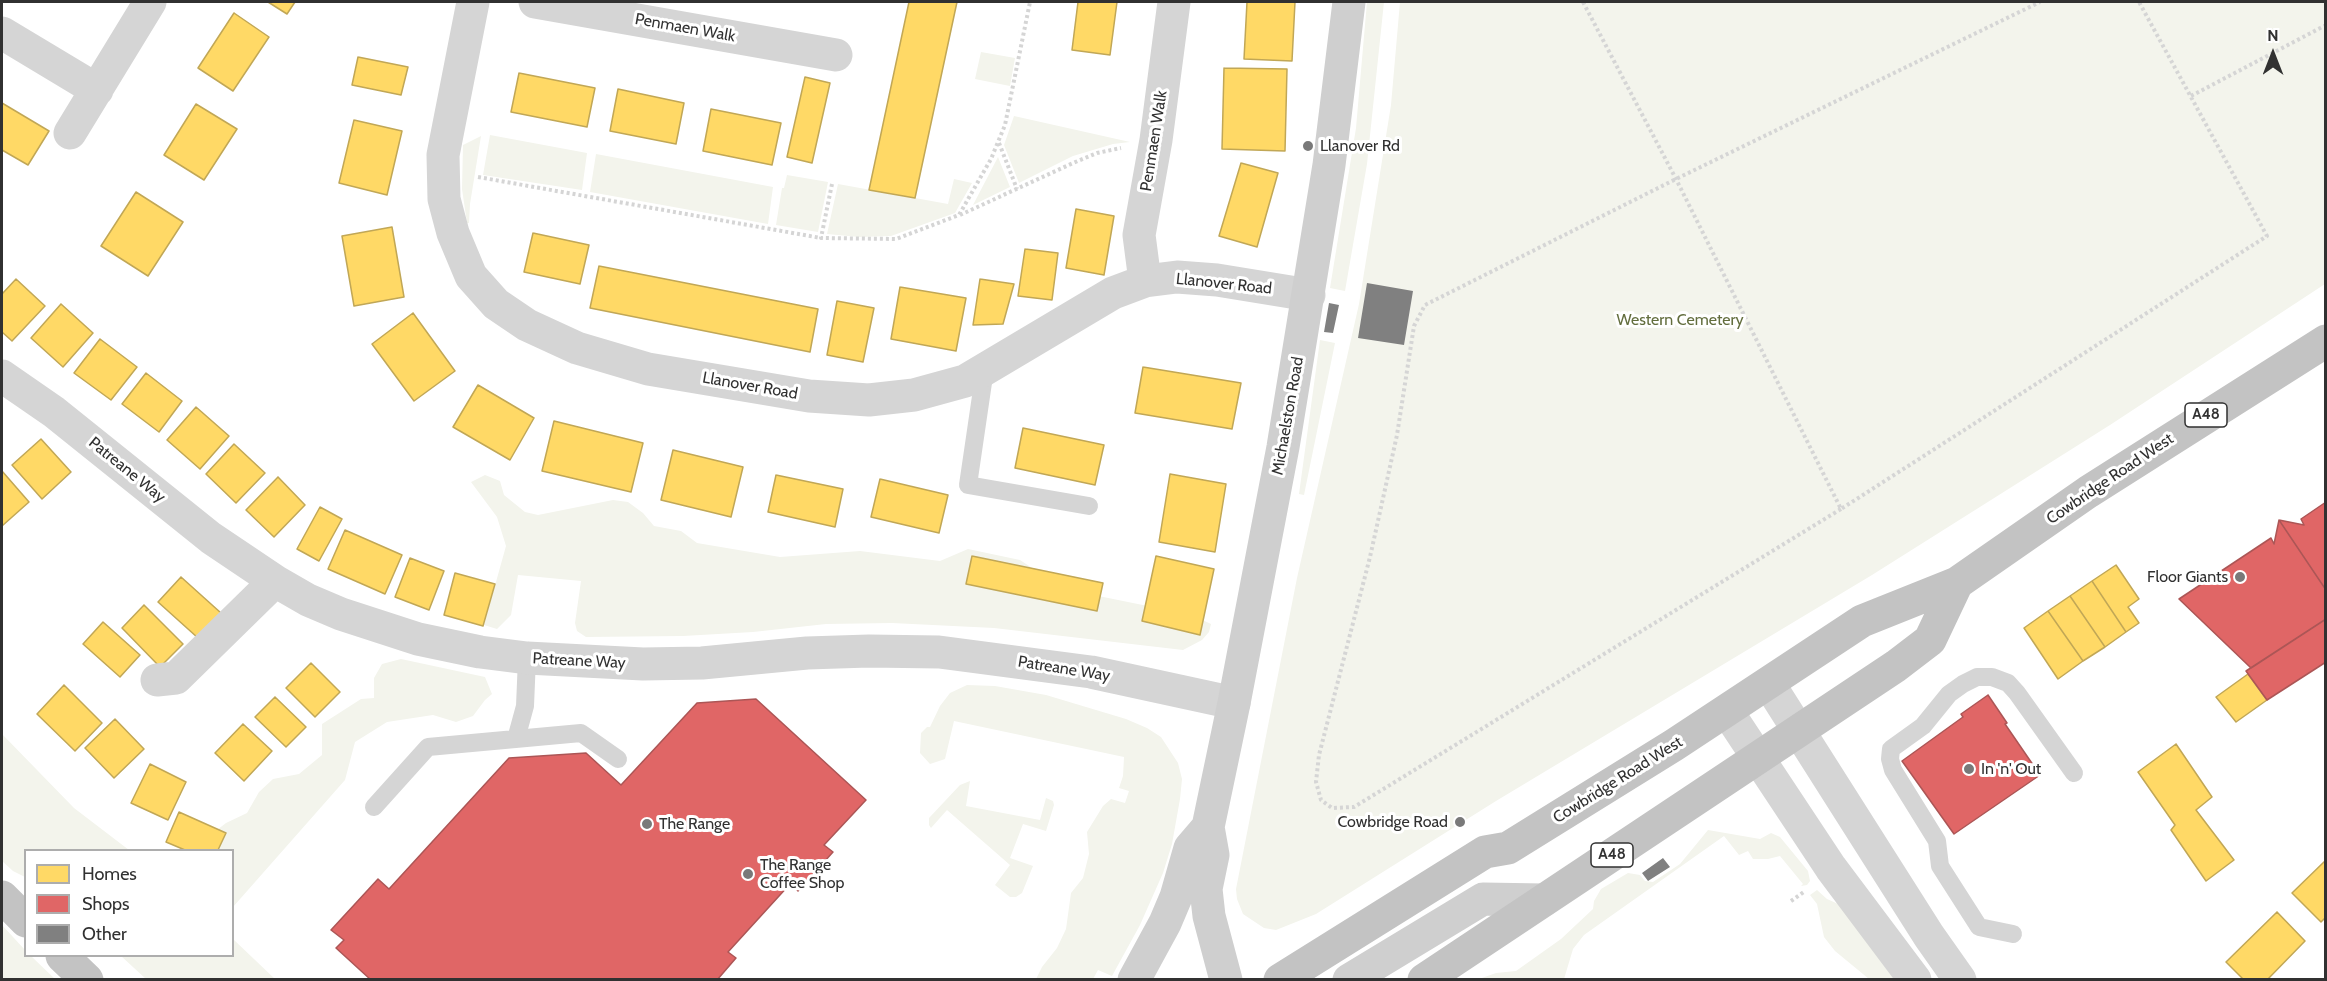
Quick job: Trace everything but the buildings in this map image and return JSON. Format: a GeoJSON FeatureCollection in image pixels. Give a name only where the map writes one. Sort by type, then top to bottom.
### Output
{"type":"FeatureCollection","features":[{"type":"Feature","properties":{"kind":"highway","name":"Cowbridge Road West"},"geometry":{"type":"LineString","coordinates":[[1280,980],[1485,852],[1508,848],[1727,711],[1862,621],[1957,583],[2088,492],[2325,341]]}},
{"type":"Feature","properties":{"kind":"highway","name":"Cowbridge Road West"},"geometry":{"type":"LineString","coordinates":[[1424,980],[1862,689],[1930,640],[1957,583]]}},
{"type":"Feature","properties":{"kind":"highway"},"geometry":{"type":"LineString","coordinates":[[2,897],[24,919]]}},
{"type":"Feature","properties":{"kind":"highway"},"geometry":{"type":"LineString","coordinates":[[63,957],[87,980]]}},
{"type":"Feature","properties":{"kind":"street"},"geometry":{"type":"LineString","coordinates":[[70,133],[150,2]]}},
{"type":"Feature","properties":{"kind":"street","name":"Llanover Road"},"geometry":{"type":"LineString","coordinates":[[473,2],[443,154],[444,199],[453,233],[471,276],[496,304],[527,325],[578,348],[648,369],[809,396],[869,400],[914,395],[965,381],[1113,293],[1144,281],[1177,277],[1217,280],[1309,295]]}},
{"type":"Feature","properties":{"kind":"street","name":"Penmaen Walk"},"geometry":{"type":"LineString","coordinates":[[535,2],[836,55]]}},
{"type":"Feature","properties":{"kind":"street","name":"Penmaen Walk"},"geometry":{"type":"LineString","coordinates":[[1144,281],[1139,235],[1156,140],[1174,2]]}},
{"type":"Feature","properties":{"kind":"street","name":"Michaelston Road"},"geometry":{"type":"LineString","coordinates":[[1226,980],[1209,916],[1206,889],[1213,855],[1208,826],[1281,458],[1309,295],[1329,165],[1349,2]]}},
{"type":"Feature","properties":{"kind":"street"},"geometry":{"type":"LineString","coordinates":[[2,33],[97,90]]}},
{"type":"Feature","properties":{"kind":"street","name":"Patreane Way"},"geometry":{"type":"LineString","coordinates":[[2,376],[54,412],[211,538],[275,581],[308,600],[380,628],[459,648],[527,658],[643,664],[702,663],[807,653],[939,652],[1012,660],[1112,676],[1234,703]]}},
{"type":"Feature","properties":{"kind":"street"},"geometry":{"type":"LineString","coordinates":[[157,680],[176,678],[275,581]]}},
{"type":"Feature","properties":{"kind":"street"},"geometry":{"type":"LineString","coordinates":[[1769,684],[1929,936],[1960,980]]}},
{"type":"Feature","properties":{"kind":"street"},"geometry":{"type":"LineString","coordinates":[[1727,711],[1831,868],[1915,980]]}},
{"type":"Feature","properties":{"kind":"street","name":"Michaelston Road"},"geometry":{"type":"LineString","coordinates":[[1134,980],[1155,945],[1176,897],[1190,848],[1208,826]]}},
{"type":"Feature","properties":{"kind":"street"},"geometry":{"type":"LineString","coordinates":[[1349,980],[1482,899],[1544,900]]}},
{"type":"Feature","properties":{"kind":"street"},"geometry":{"type":"LineString","coordinates":[[1155,945],[1166,980]]}},
{"type":"Feature","properties":{"kind":"lane"},"geometry":{"type":"LineString","coordinates":[[985,369],[968,485],[1089,506]]}},
{"type":"Feature","properties":{"kind":"lane"},"geometry":{"type":"LineString","coordinates":[[516,739],[525,706],[527,658]]}},
{"type":"Feature","properties":{"kind":"lane"},"geometry":{"type":"LineString","coordinates":[[2013,934],[1979,927],[1940,866],[1937,841],[1893,770],[1890,759],[1891,749],[1923,726],[1949,694],[1963,684],[1977,677],[1992,677],[2007,683],[2017,693],[2074,773]]}},
{"type":"Feature","properties":{"kind":"lane"},"geometry":{"type":"LineString","coordinates":[[374,807],[428,747],[581,733],[618,759]]}},
{"type":"Feature","properties":{"kind":"path"},"geometry":{"type":"LineString","coordinates":[[959,215],[1005,125],[1030,2]]}},
{"type":"Feature","properties":{"kind":"path"},"geometry":{"type":"LineString","coordinates":[[1583,2],[1676,179],[1841,509]]}},
{"type":"Feature","properties":{"kind":"path"},"geometry":{"type":"LineString","coordinates":[[2040,2],[1676,179],[1425,305],[1414,326],[1396,435],[1370,557],[1319,754],[1316,782],[1321,800],[1332,808],[1354,807],[1841,509],[2267,236],[2139,2]]}},
{"type":"Feature","properties":{"kind":"path"},"geometry":{"type":"LineString","coordinates":[[2191,96],[2325,25]]}},
{"type":"Feature","properties":{"kind":"path"},"geometry":{"type":"LineString","coordinates":[[998,142],[1017,189]]}},
{"type":"Feature","properties":{"kind":"path"},"geometry":{"type":"LineString","coordinates":[[478,177],[821,238],[896,238],[959,215],[1081,159],[1097,153],[1128,147]]}},
{"type":"Feature","properties":{"kind":"path"},"geometry":{"type":"LineString","coordinates":[[821,238],[832,184]]}},
{"type":"Feature","properties":{"kind":"path"},"geometry":{"type":"LineString","coordinates":[[1791,901],[1811,886]]}},
{"type":"Feature","properties":{"kind":"green space"},"geometry":{"type":"Polygon","coordinates":[[[1367,2],[1384,2],[1367,164],[1345,291],[1330,288],[1356,128],[1367,2]]]}},
{"type":"Feature","properties":{"kind":"green space","name":"Western Cemetery"},"geometry":{"type":"Polygon","coordinates":[[[1400,2],[2325,2],[2325,284],[2110,425],[1872,575],[1496,801],[1316,914],[1276,930],[1264,928],[1243,914],[1236,889],[1297,578],[1359,304],[1391,105],[1400,2]]]}},
{"type":"Feature","properties":{"kind":"green space"},"geometry":{"type":"Polygon","coordinates":[[[981,52],[1015,58],[1010,86],[975,79],[981,52]]]}},
{"type":"Feature","properties":{"kind":"green space"},"geometry":{"type":"Polygon","coordinates":[[[1014,116],[1130,142],[1113,144],[1073,156],[1019,183],[1004,145],[1014,116]]]}},
{"type":"Feature","properties":{"kind":"green space"},"geometry":{"type":"Polygon","coordinates":[[[490,135],[587,153],[582,190],[483,175],[490,135]]]}},
{"type":"Feature","properties":{"kind":"green space"},"geometry":{"type":"Polygon","coordinates":[[[481,136],[469,223],[467,223],[462,189],[463,145],[481,136]]]}},
{"type":"Feature","properties":{"kind":"green space"},"geometry":{"type":"Polygon","coordinates":[[[596,154],[773,187],[768,224],[590,192],[596,154]]]}},
{"type":"Feature","properties":{"kind":"green space"},"geometry":{"type":"Polygon","coordinates":[[[998,157],[1010,187],[973,205],[998,157]]]}},
{"type":"Feature","properties":{"kind":"green space"},"geometry":{"type":"Polygon","coordinates":[[[787,175],[828,182],[818,232],[776,225],[782,188],[784,188],[787,175]]]}},
{"type":"Feature","properties":{"kind":"green space"},"geometry":{"type":"Polygon","coordinates":[[[954,179],[972,183],[955,213],[891,236],[859,237],[827,234],[838,184],[948,204],[954,179]]]}},
{"type":"Feature","properties":{"kind":"green space"},"geometry":{"type":"Polygon","coordinates":[[[1320,340],[1335,343],[1304,495],[1299,494],[1320,340]]]}},
{"type":"Feature","properties":{"kind":"green space"},"geometry":{"type":"Polygon","coordinates":[[[485,475],[500,481],[504,495],[525,512],[538,515],[613,500],[628,502],[643,513],[654,526],[681,531],[697,543],[780,557],[860,551],[940,561],[968,549],[1020,560],[1064,589],[1192,615],[1211,624],[1209,632],[1202,640],[1183,650],[994,628],[892,623],[826,624],[753,632],[683,636],[586,637],[577,631],[575,623],[581,581],[518,575],[511,615],[497,629],[484,625],[506,546],[497,517],[471,482],[485,475]]]}},
{"type":"Feature","properties":{"kind":"green space"},"geometry":{"type":"Polygon","coordinates":[[[401,659],[485,677],[492,694],[473,716],[456,722],[433,715],[387,722],[355,742],[345,780],[234,906],[234,849],[199,849],[204,840],[226,823],[247,813],[259,792],[273,779],[299,774],[322,755],[322,724],[361,699],[374,698],[374,678],[382,664],[401,659]]]}},
{"type":"Feature","properties":{"kind":"green space"},"geometry":{"type":"Polygon","coordinates":[[[967,685],[995,686],[1046,695],[1126,719],[1161,737],[1178,763],[1182,779],[1172,844],[1163,873],[1140,925],[1112,976],[1098,970],[1093,979],[1036,979],[1057,948],[1066,929],[1071,893],[1083,878],[1089,854],[1087,832],[1103,806],[1111,799],[1125,803],[1129,791],[1119,788],[1123,776],[1124,757],[954,721],[945,759],[930,764],[920,753],[921,733],[930,727],[940,706],[950,693],[967,685]]]}},
{"type":"Feature","properties":{"kind":"green space"},"geometry":{"type":"Polygon","coordinates":[[[2,734],[74,808],[128,849],[24,849],[24,876],[13,871],[2,861],[2,734]]]}},
{"type":"Feature","properties":{"kind":"green space"},"geometry":{"type":"Polygon","coordinates":[[[970,781],[966,806],[1040,820],[1046,798],[1053,801],[1054,805],[1046,831],[1023,824],[1010,858],[1033,866],[1022,893],[1016,897],[1010,897],[995,885],[1010,865],[947,810],[931,828],[929,825],[929,818],[960,785],[970,781]]]}},
{"type":"Feature","properties":{"kind":"green space"},"geometry":{"type":"Polygon","coordinates":[[[1708,830],[1760,839],[1771,833],[1780,837],[1808,871],[1810,881],[1807,885],[1801,886],[1803,884],[1780,856],[1753,859],[1748,851],[1739,855],[1724,836],[1584,935],[1573,949],[1564,979],[1479,979],[1496,973],[1516,971],[1561,939],[1593,909],[1594,901],[1601,889],[1628,873],[1640,875],[1645,881],[1653,882],[1680,864],[1708,830]]]}},
{"type":"Feature","properties":{"kind":"green space"},"geometry":{"type":"Polygon","coordinates":[[[1817,890],[1827,899],[1845,907],[1905,979],[1869,979],[1835,951],[1824,937],[1817,904],[1810,895],[1817,890]]]}},
{"type":"Feature","properties":{"kind":"green space"},"geometry":{"type":"Polygon","coordinates":[[[2,925],[24,949],[24,957],[32,957],[55,979],[2,979],[2,925]]]}},
{"type":"Feature","properties":{"kind":"green space"},"geometry":{"type":"Polygon","coordinates":[[[234,940],[275,979],[146,979],[122,957],[234,957],[234,940]]]}},
{"type":"Feature","properties":{"kind":"place","name":"Llanover Rd"},"geometry":{"type":"Point","coordinates":[1308,146]}},
{"type":"Feature","properties":{"kind":"place","name":"Floor Giants"},"geometry":{"type":"Point","coordinates":[2240,577]}},
{"type":"Feature","properties":{"kind":"place","name":"In 'n' Out"},"geometry":{"type":"Point","coordinates":[1969,769]}},
{"type":"Feature","properties":{"kind":"place","name":"Cowbridge Road"},"geometry":{"type":"Point","coordinates":[1460,822]}},
{"type":"Feature","properties":{"kind":"place","name":"The Range"},"geometry":{"type":"Point","coordinates":[647,824]}},
{"type":"Feature","properties":{"kind":"place","name":"The Range Coffee Shop"},"geometry":{"type":"Point","coordinates":[748,874]}}]}
